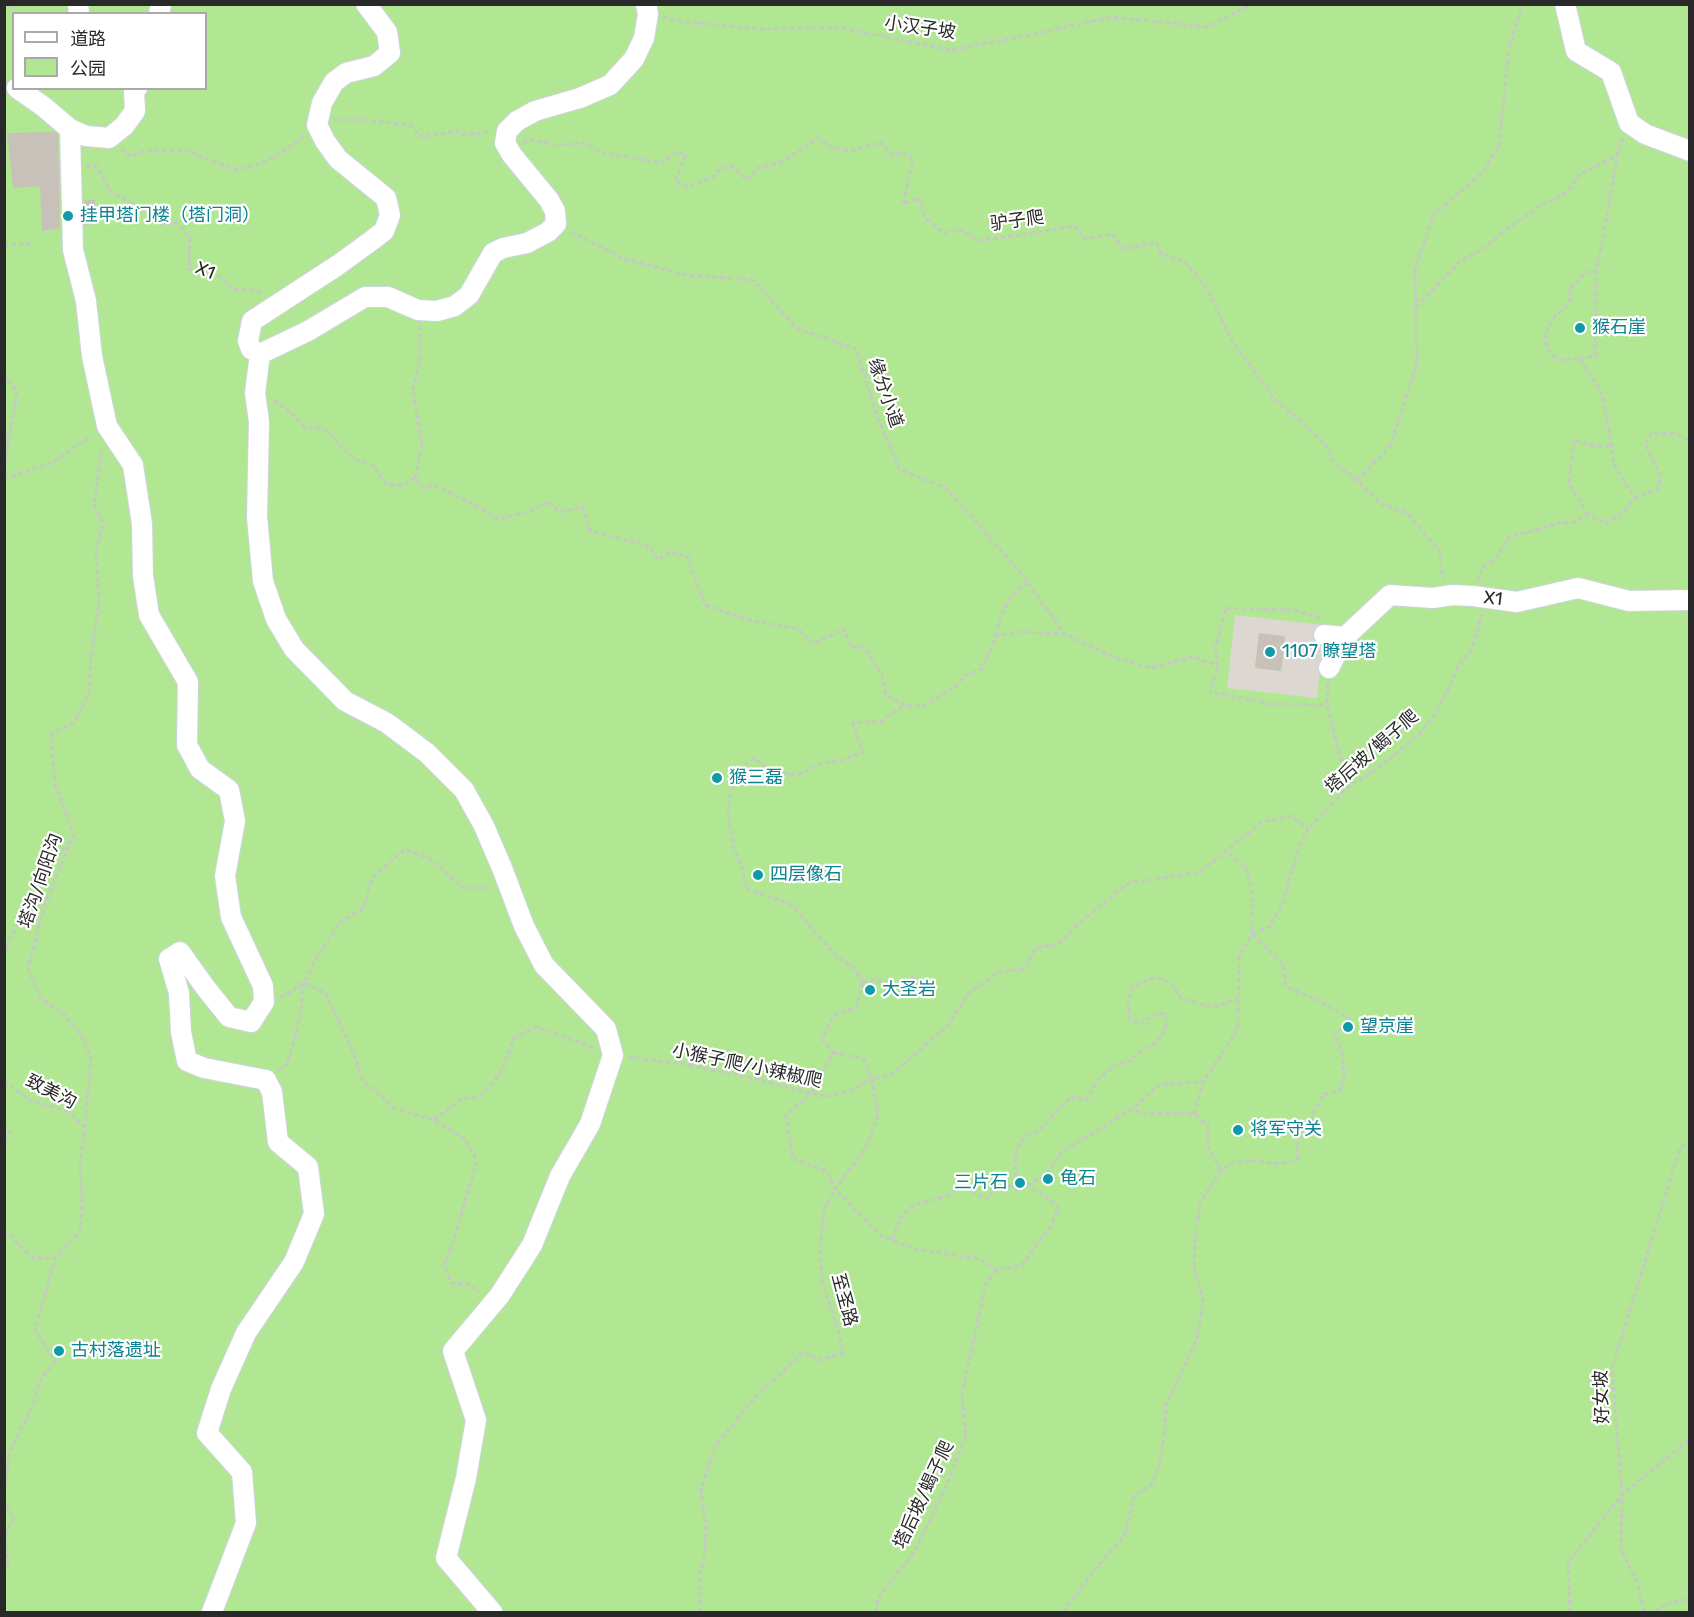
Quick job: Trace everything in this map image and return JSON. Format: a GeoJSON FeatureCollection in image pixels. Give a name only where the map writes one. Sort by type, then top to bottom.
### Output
{"type":"FeatureCollection","features":[{"type":"Feature","properties":{"kind":"lane"},"geometry":{"type":"LineString","coordinates":[[260,354],[251,349],[248,341],[252,321],[372,241],[384,231],[390,215],[386,198],[338,159],[317,125],[322,103],[334,82],[346,73],[374,66],[390,53],[387,32],[366,4]]}},
{"type":"Feature","properties":{"kind":"lane"},"geometry":{"type":"LineString","coordinates":[[1565,4],[1576,51],[1611,72],[1629,123],[1645,134],[1689,151]]}},
{"type":"Feature","properties":{"kind":"lane"},"geometry":{"type":"LineString","coordinates":[[260,354],[308,332],[365,297],[388,297],[418,310],[437,311],[456,306],[469,295],[493,253],[503,248],[527,243],[548,232],[556,224],[555,211],[549,200],[512,155],[505,143],[507,131],[517,121],[535,111],[580,98],[610,85],[634,59],[644,38],[647,9]]}},
{"type":"Feature","properties":{"kind":"lane"},"geometry":{"type":"LineString","coordinates":[[19,90],[70,129],[86,136],[109,138],[124,126],[135,111],[134,90]]}},
{"type":"Feature","properties":{"kind":"lane"},"geometry":{"type":"LineString","coordinates":[[70,129],[69,166],[73,250],[86,301],[92,356],[107,426],[133,465],[142,524],[143,576],[149,615],[188,682],[187,746],[200,769],[229,790],[235,821],[225,876],[231,917],[263,986],[264,1002],[251,1022],[229,1017],[180,952],[169,959],[179,993],[181,1032],[187,1061],[204,1068],[266,1080],[272,1092],[278,1142],[309,1167],[314,1214],[294,1262],[246,1333],[221,1389],[207,1433],[242,1472],[246,1523],[212,1612]]}},
{"type":"Feature","properties":{"kind":"lane"},"geometry":{"type":"LineString","coordinates":[[260,354],[255,393],[259,422],[257,517],[263,581],[276,619],[294,649],[345,701],[387,723],[427,753],[464,790],[484,826],[525,926],[544,965],[606,1029],[613,1055],[590,1124],[560,1176],[532,1245],[500,1295],[453,1351],[476,1420],[466,1478],[446,1558],[492,1612]]}},
{"type":"Feature","properties":{"kind":"lane","name":"X1"},"geometry":{"type":"LineString","coordinates":[[1329,668],[1345,637],[1390,595],[1433,598],[1452,595],[1517,602],[1578,588],[1629,601],[1689,600]]}},
{"type":"Feature","properties":{"kind":"lane"},"geometry":{"type":"LineString","coordinates":[[1324,627],[1345,637]]}},
{"type":"Feature","properties":{"kind":"path","name":"小汉子坡"},"geometry":{"type":"LineString","coordinates":[[647,9],[686,22],[758,29],[841,28],[951,50],[1112,17],[1207,27],[1252,4]]}},
{"type":"Feature","properties":{"kind":"path"},"geometry":{"type":"LineString","coordinates":[[1357,480],[1391,445],[1417,363],[1415,268],[1434,214],[1482,173],[1499,146],[1509,49],[1522,4]]}},
{"type":"Feature","properties":{"kind":"path"},"geometry":{"type":"LineString","coordinates":[[1596,272],[1586,272],[1569,290],[1568,306],[1555,316],[1545,334],[1548,350],[1558,360],[1594,356],[1596,272],[1617,156],[1629,123]]}},
{"type":"Feature","properties":{"kind":"path","name":"驴子爬"},"geometry":{"type":"LineString","coordinates":[[519,148],[527,139],[555,145],[584,143],[605,153],[663,163],[677,152],[686,155],[675,181],[686,187],[713,177],[720,169],[733,167],[747,180],[758,168],[782,162],[818,138],[833,148],[852,151],[880,142],[891,155],[903,152],[913,160],[903,204],[919,198],[925,218],[945,233],[959,229],[979,240],[1075,226],[1084,239],[1112,234],[1124,249],[1156,242],[1161,254],[1184,261],[1200,279],[1211,296],[1230,338],[1273,397],[1325,444],[1334,462],[1382,504],[1407,513],[1440,551],[1441,571],[1452,595]]}},
{"type":"Feature","properties":{"kind":"path"},"geometry":{"type":"LineString","coordinates":[[1416,308],[1460,261],[1483,249],[1535,209],[1569,190],[1580,174],[1617,156]]}},
{"type":"Feature","properties":{"kind":"path","name":"X1"},"geometry":{"type":"LineString","coordinates":[[69,166],[96,166],[111,192],[138,207],[161,224],[177,223],[190,238],[189,269],[220,277],[233,289],[251,290],[287,298]]}},
{"type":"Feature","properties":{"kind":"path","name":"缘分小道"},"geometry":{"type":"LineString","coordinates":[[556,224],[625,259],[686,275],[753,280],[796,328],[856,349],[877,415],[899,470],[946,488],[1015,566],[1065,634]]}},
{"type":"Feature","properties":{"kind":"path"},"geometry":{"type":"LineString","coordinates":[[4,245],[33,244]]}},
{"type":"Feature","properties":{"kind":"path"},"geometry":{"type":"LineString","coordinates":[[271,392],[275,401],[304,427],[326,430],[355,459],[373,465],[386,483],[402,486],[415,478],[422,445],[413,389],[420,360],[418,310]]}},
{"type":"Feature","properties":{"kind":"path"},"geometry":{"type":"LineString","coordinates":[[1580,359],[1602,394],[1614,465],[1636,497]]}},
{"type":"Feature","properties":{"kind":"path"},"geometry":{"type":"LineString","coordinates":[[4,374],[17,392],[4,472]]}},
{"type":"Feature","properties":{"kind":"path"},"geometry":{"type":"LineString","coordinates":[[4,479],[49,464],[107,426]]}},
{"type":"Feature","properties":{"kind":"path","name":"塔沟/向阳沟"},"geometry":{"type":"LineString","coordinates":[[4,1571],[8,1565],[5,1536],[13,1519],[4,1496],[10,1451],[34,1403],[39,1382],[55,1361],[35,1330],[54,1259],[80,1230],[82,1205],[80,1163],[91,1058],[81,1035],[64,1014],[40,998],[28,968],[45,904],[74,835],[55,784],[51,735],[75,722],[89,691],[99,602],[96,552],[103,523],[94,505],[107,426]]}},
{"type":"Feature","properties":{"kind":"path"},"geometry":{"type":"LineString","coordinates":[[4,435],[12,429]]}},
{"type":"Feature","properties":{"kind":"path"},"geometry":{"type":"LineString","coordinates":[[1611,447],[1594,446],[1574,440],[1569,483],[1588,515],[1606,523],[1624,513],[1636,497],[1659,489],[1660,475],[1645,444],[1652,433],[1676,434],[1689,441]]}},
{"type":"Feature","properties":{"kind":"path"},"geometry":{"type":"LineString","coordinates":[[415,478],[422,488],[433,485],[468,501],[498,519],[533,511],[548,501],[559,512],[583,507],[590,531],[649,546],[658,560],[670,552],[687,556],[705,605],[749,620],[798,629],[813,644],[844,629],[851,647],[864,647],[882,675],[886,695],[906,706]]}},
{"type":"Feature","properties":{"kind":"path"},"geometry":{"type":"LineString","coordinates":[[4,500],[4,509]]}},
{"type":"Feature","properties":{"kind":"path","name":"塔后坡/蝎子爬"},"geometry":{"type":"LineString","coordinates":[[1194,1114],[1203,1082],[1238,1029],[1239,955],[1252,934],[1269,927],[1282,905],[1297,853],[1308,829],[1348,787],[1380,767],[1420,734],[1434,716],[1458,666],[1471,651],[1480,597],[1482,568],[1497,557],[1509,537],[1560,523],[1575,522],[1588,515]]}},
{"type":"Feature","properties":{"kind":"path"},"geometry":{"type":"LineString","coordinates":[[835,1189],[866,1147],[878,1116],[872,1079],[864,1059],[832,1053],[822,1039],[832,1019],[839,1012],[856,1008],[863,982],[855,969],[834,954],[792,906],[746,888],[728,814],[736,773],[753,758],[775,773],[796,775],[823,763],[844,760],[863,752],[853,723],[883,721],[906,706],[923,706],[955,687],[966,675],[982,669],[996,636],[1001,615],[1012,596],[1027,583]]}},
{"type":"Feature","properties":{"kind":"path"},"geometry":{"type":"LineString","coordinates":[[1324,627],[1294,610],[1226,608],[1215,649],[1218,666],[1209,692],[1270,704],[1327,705],[1348,787]]}},
{"type":"Feature","properties":{"kind":"path"},"geometry":{"type":"LineString","coordinates":[[996,636],[1017,632],[1065,634],[1113,657],[1151,668],[1193,657],[1218,666]]}},
{"type":"Feature","properties":{"kind":"path","name":"小猴子爬/小辣椒爬"},"geometry":{"type":"LineString","coordinates":[[434,1120],[458,1101],[481,1095],[502,1071],[514,1038],[536,1027],[613,1055],[682,1064],[748,1077],[811,1094],[827,1097],[855,1089],[868,1080],[893,1074],[948,1025],[969,993],[998,972],[1025,969],[1036,948],[1059,944],[1078,924],[1129,883],[1200,872],[1262,822],[1291,816],[1308,829]]}},
{"type":"Feature","properties":{"kind":"path"},"geometry":{"type":"LineString","coordinates":[[4,954],[42,877],[74,835]]}},
{"type":"Feature","properties":{"kind":"path"},"geometry":{"type":"LineString","coordinates":[[266,1080],[286,1065],[301,1012],[304,982],[318,955],[341,921],[364,908],[372,879],[405,849],[430,859],[464,888],[510,889]]}},
{"type":"Feature","properties":{"kind":"path"},"geometry":{"type":"LineString","coordinates":[[1063,1612],[1125,1535],[1134,1496],[1153,1484],[1160,1461],[1167,1405],[1197,1339],[1203,1300],[1194,1267],[1200,1203],[1221,1170],[1234,1163],[1251,1160],[1285,1163],[1298,1158],[1296,1146],[1303,1132],[1312,1125],[1313,1113],[1324,1094],[1339,1092],[1344,1077],[1342,1053],[1335,1032],[1348,1028],[1350,1019],[1316,999],[1286,987],[1283,965],[1252,934],[1253,894],[1246,868],[1226,850]]}},
{"type":"Feature","properties":{"kind":"path"},"geometry":{"type":"LineString","coordinates":[[863,982],[876,979],[889,987],[917,974]]}},
{"type":"Feature","properties":{"kind":"path"},"geometry":{"type":"LineString","coordinates":[[832,1053],[811,1094],[786,1115],[793,1159],[827,1171],[835,1189],[881,1236],[915,1249],[980,1259],[997,1270],[1022,1265],[1052,1224],[1059,1207],[1015,1174],[1016,1150],[1024,1138],[1045,1126],[1056,1111],[1071,1097],[1087,1100],[1097,1081],[1114,1065],[1131,1061],[1140,1052],[1157,1042],[1165,1030],[1167,1020],[1163,1013],[1152,1016],[1141,1024],[1130,1020],[1128,1002],[1133,987],[1151,979],[1160,978],[1172,984],[1181,998],[1206,1006],[1219,1006],[1238,998]]}},
{"type":"Feature","properties":{"kind":"path"},"geometry":{"type":"LineString","coordinates":[[264,1002],[291,992],[304,982]]}},
{"type":"Feature","properties":{"kind":"path"},"geometry":{"type":"LineString","coordinates":[[304,982],[326,994],[354,1054],[362,1079],[394,1108],[434,1120],[465,1139],[477,1161],[444,1266],[452,1283],[469,1284],[493,1304]]}},
{"type":"Feature","properties":{"kind":"path","name":"致美沟"},"geometry":{"type":"LineString","coordinates":[[4,1082],[30,1100],[67,1111],[85,1128]]}},
{"type":"Feature","properties":{"kind":"path"},"geometry":{"type":"LineString","coordinates":[[892,1240],[904,1213],[914,1205],[946,1196],[965,1187],[987,1199],[998,1185],[1010,1186],[1017,1190],[1029,1185],[1049,1172],[1060,1152],[1102,1128],[1160,1084],[1203,1082]]}},
{"type":"Feature","properties":{"kind":"path"},"geometry":{"type":"LineString","coordinates":[[1128,1110],[1194,1114],[1208,1125],[1208,1147],[1221,1170]]}},
{"type":"Feature","properties":{"kind":"path"},"geometry":{"type":"LineString","coordinates":[[4,1125],[10,1132],[4,1142]]}},
{"type":"Feature","properties":{"kind":"path","name":"好女坡"},"geometry":{"type":"LineString","coordinates":[[1644,1612],[1638,1584],[1621,1549],[1622,1495],[1612,1368],[1680,1149],[1689,1140]]}},
{"type":"Feature","properties":{"kind":"path","name":"至圣路"},"geometry":{"type":"LineString","coordinates":[[700,1612],[700,1573],[704,1561],[706,1528],[700,1489],[716,1444],[762,1390],[803,1352],[820,1360],[843,1353],[822,1281],[820,1244],[825,1207],[835,1189]]}},
{"type":"Feature","properties":{"kind":"path"},"geometry":{"type":"LineString","coordinates":[[4,1230],[31,1257],[54,1259]]}},
{"type":"Feature","properties":{"kind":"path","name":"塔后坡/蝎子爬"},"geometry":{"type":"LineString","coordinates":[[876,1612],[878,1598],[915,1551],[945,1490],[966,1436],[962,1393],[986,1284],[997,1270]]}},
{"type":"Feature","properties":{"kind":"path"},"geometry":{"type":"LineString","coordinates":[[1570,1612],[1568,1562],[1622,1495],[1689,1439]]}},
{"type":"Feature","properties":{"kind":"path"},"geometry":{"type":"LineString","coordinates":[[1656,1612],[1672,1602],[1689,1599]]}},
{"type":"Feature","properties":{"kind":"green space"},"geometry":{"type":"Polygon","coordinates":[[[5,5],[1689,5],[1689,1612],[5,1612],[5,5]]]}},
{"type":"Feature","properties":{"kind":"shaded area"},"geometry":{"type":"Polygon","coordinates":[[[1235,615],[1325,625],[1317,698],[1227,688],[1235,615]],[[1259,634],[1255,668],[1281,671],[1285,637],[1259,634]]]}},
{"type":"Feature","properties":{"kind":"building"},"geometry":{"type":"Polygon","coordinates":[[[55,132],[58,135],[60,228],[42,231],[40,186],[13,188],[7,133],[55,132]]]}},
{"type":"Feature","properties":{"kind":"building"},"geometry":{"type":"Polygon","coordinates":[[[95,199],[95,224],[84,225],[84,201],[95,199]]]}},
{"type":"Feature","properties":{"kind":"building","name":"1107 瞭望塔"},"geometry":{"type":"Polygon","coordinates":[[[1259,633],[1285,636],[1281,671],[1255,668],[1259,633]]]}},
{"type":"Feature","properties":{"kind":"place","name":"挂甲塔门楼（塔门洞）"},"geometry":{"type":"Point","coordinates":[68,216]}},
{"type":"Feature","properties":{"kind":"place","name":"猴石崖"},"geometry":{"type":"Point","coordinates":[1580,328]}},
{"type":"Feature","properties":{"kind":"place","name":"1107 瞭望塔"},"geometry":{"type":"Point","coordinates":[1270,652]}},
{"type":"Feature","properties":{"kind":"place","name":"猴三磊"},"geometry":{"type":"Point","coordinates":[717,778]}},
{"type":"Feature","properties":{"kind":"place","name":"四层像石"},"geometry":{"type":"Point","coordinates":[758,875]}},
{"type":"Feature","properties":{"kind":"place","name":"大圣岩"},"geometry":{"type":"Point","coordinates":[870,990]}},
{"type":"Feature","properties":{"kind":"place","name":"望京崖"},"geometry":{"type":"Point","coordinates":[1348,1027]}},
{"type":"Feature","properties":{"kind":"place","name":"将军守关"},"geometry":{"type":"Point","coordinates":[1238,1130]}},
{"type":"Feature","properties":{"kind":"place","name":"龟石"},"geometry":{"type":"Point","coordinates":[1048,1179]}},
{"type":"Feature","properties":{"kind":"place","name":"三片石"},"geometry":{"type":"Point","coordinates":[1020,1183]}},
{"type":"Feature","properties":{"kind":"place","name":"古村落遗址"},"geometry":{"type":"Point","coordinates":[59,1351]}}]}
